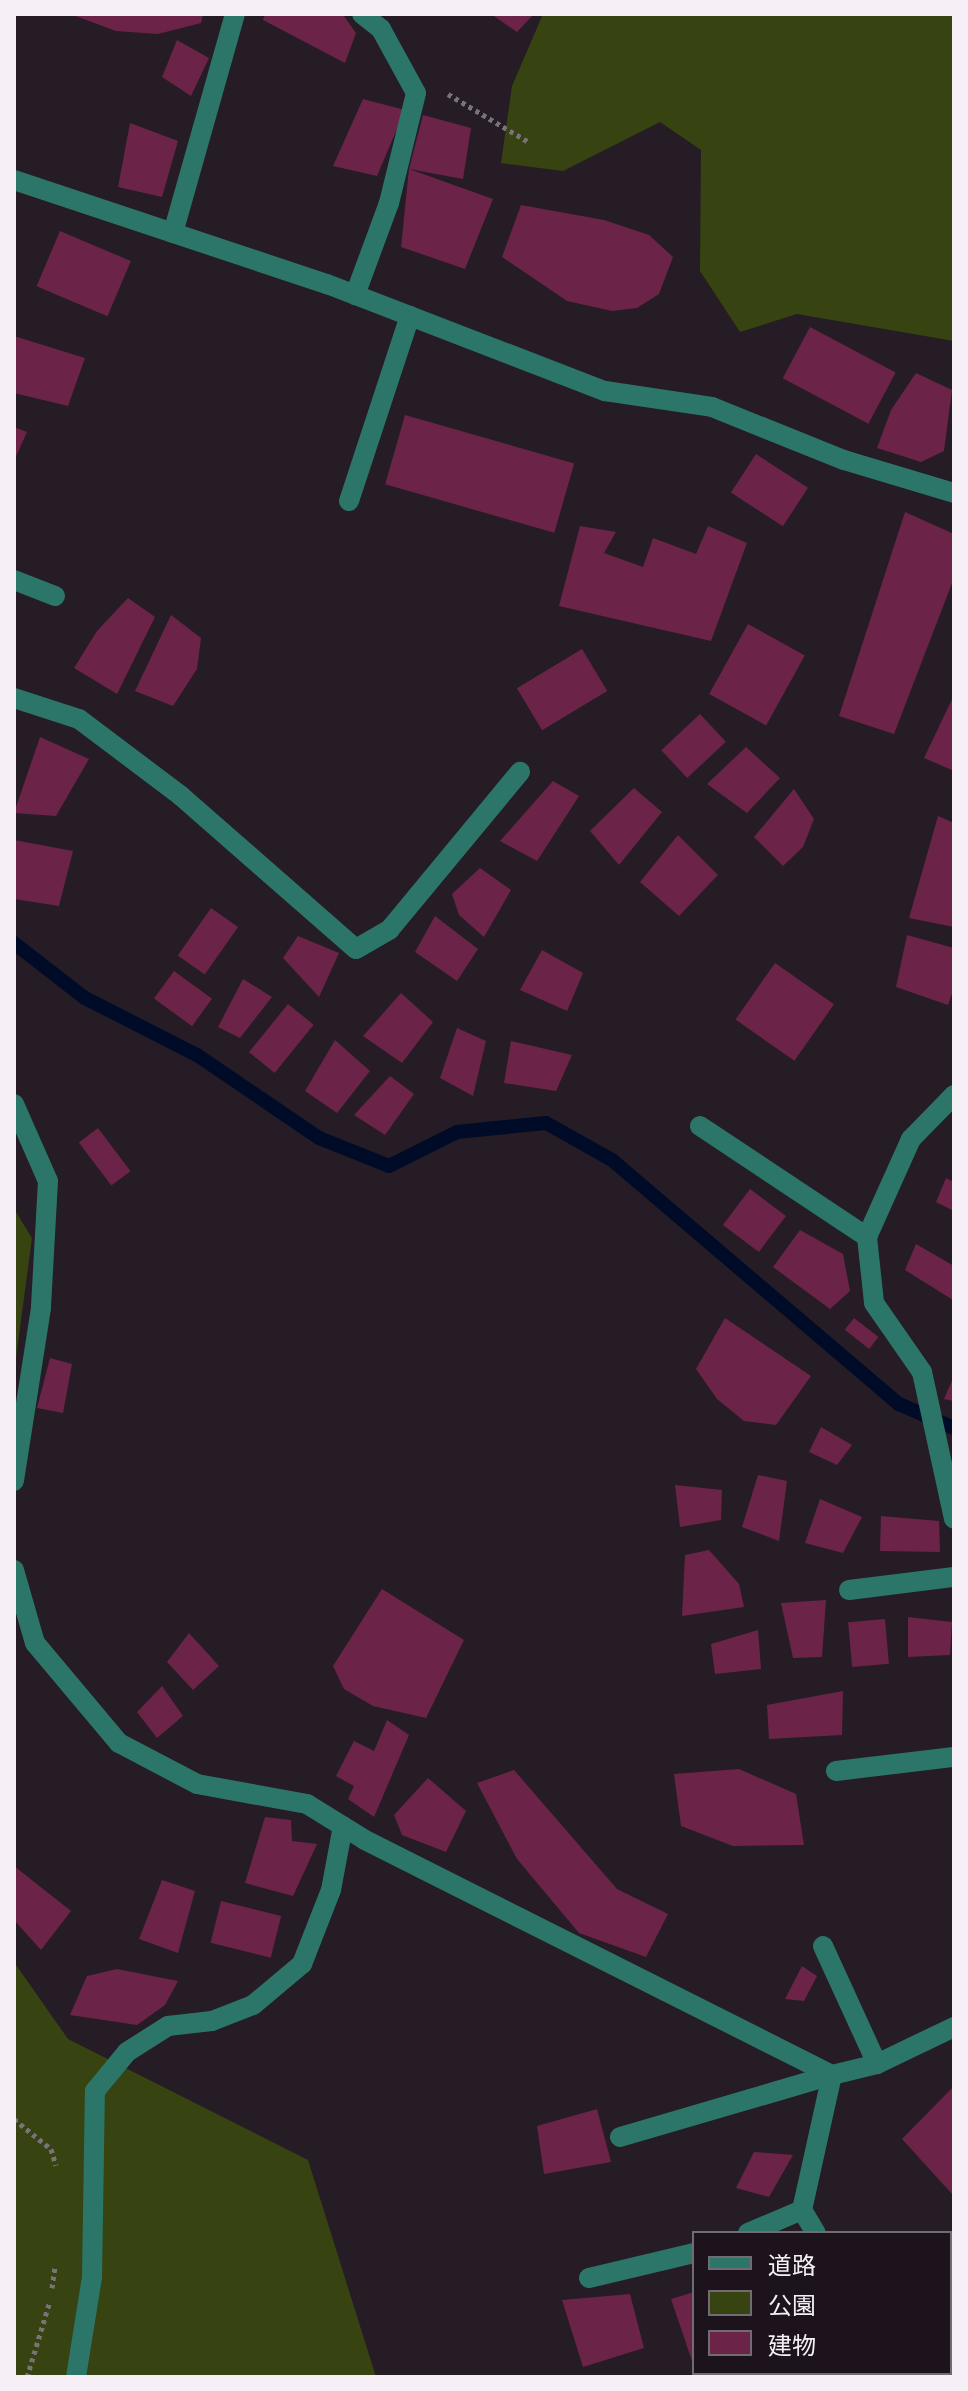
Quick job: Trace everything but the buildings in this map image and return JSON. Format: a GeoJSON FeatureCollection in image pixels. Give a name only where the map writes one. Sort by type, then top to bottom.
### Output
{"type":"FeatureCollection","features":[{"type":"Feature","properties":{"kind":"street"},"geometry":{"type":"LineString","coordinates":[[173,233],[235,14]]}},
{"type":"Feature","properties":{"kind":"street"},"geometry":{"type":"LineString","coordinates":[[355,295],[389,203],[416,93],[381,29],[362,14]]}},
{"type":"Feature","properties":{"kind":"street"},"geometry":{"type":"LineString","coordinates":[[14,180],[355,295],[605,391],[712,407],[844,460],[954,493]]}},
{"type":"Feature","properties":{"kind":"street"},"geometry":{"type":"LineString","coordinates":[[349,501],[410,316]]}},
{"type":"Feature","properties":{"kind":"street"},"geometry":{"type":"LineString","coordinates":[[14,580],[55,596]]}},
{"type":"Feature","properties":{"kind":"street"},"geometry":{"type":"LineString","coordinates":[[14,698],[79,719],[181,796],[356,949],[390,929],[520,772]]}},
{"type":"Feature","properties":{"kind":"street"},"geometry":{"type":"LineString","coordinates":[[954,1095],[911,1139],[867,1237],[874,1303],[922,1372],[954,1519]]}},
{"type":"Feature","properties":{"kind":"street"},"geometry":{"type":"LineString","coordinates":[[14,1104],[48,1181],[41,1308],[14,1481]]}},
{"type":"Feature","properties":{"kind":"street"},"geometry":{"type":"LineString","coordinates":[[700,1126],[867,1237]]}},
{"type":"Feature","properties":{"kind":"street"},"geometry":{"type":"LineString","coordinates":[[14,1570],[35,1643],[119,1743],[197,1784],[307,1804],[343,1826],[832,2075]]}},
{"type":"Feature","properties":{"kind":"street"},"geometry":{"type":"LineString","coordinates":[[849,1590],[954,1577]]}},
{"type":"Feature","properties":{"kind":"street"},"geometry":{"type":"LineString","coordinates":[[836,1771],[954,1757]]}},
{"type":"Feature","properties":{"kind":"street"},"geometry":{"type":"LineString","coordinates":[[76,2377],[92,2277],[95,2091],[127,2052],[168,2026],[212,2021],[253,2005],[302,1964],[331,1890],[343,1826]]}},
{"type":"Feature","properties":{"kind":"street"},"geometry":{"type":"LineString","coordinates":[[823,1946],[877,2064]]}},
{"type":"Feature","properties":{"kind":"street"},"geometry":{"type":"LineString","coordinates":[[620,2137],[877,2064],[954,2027]]}},
{"type":"Feature","properties":{"kind":"street"},"geometry":{"type":"LineString","coordinates":[[815,2231],[802,2210],[832,2075]]}},
{"type":"Feature","properties":{"kind":"street"},"geometry":{"type":"LineString","coordinates":[[753,2231],[802,2210]]}},
{"type":"Feature","properties":{"kind":"street"},"geometry":{"type":"LineString","coordinates":[[589,2278],[692,2253]]}},
{"type":"Feature","properties":{"kind":"path"},"geometry":{"type":"LineString","coordinates":[[416,93],[440,89],[529,142]]}},
{"type":"Feature","properties":{"kind":"path"},"geometry":{"type":"LineString","coordinates":[[14,2119],[51,2149],[58,2172]]}},
{"type":"Feature","properties":{"kind":"path"},"geometry":{"type":"LineString","coordinates":[[27,2377],[50,2301],[56,2256]]}},
{"type":"Feature","properties":{"kind":"green space"},"geometry":{"type":"Polygon","coordinates":[[[543,14],[954,14],[954,341],[797,314],[740,332],[700,271],[701,150],[660,122],[563,171],[501,163],[512,86],[543,14]]]}},
{"type":"Feature","properties":{"kind":"green space"},"geometry":{"type":"Polygon","coordinates":[[[14,1209],[32,1238],[14,1373],[14,1209]]]}},
{"type":"Feature","properties":{"kind":"green space"},"geometry":{"type":"Polygon","coordinates":[[[14,1962],[68,2039],[308,2160],[376,2377],[14,2377],[14,1962]]]}},
{"type":"Feature","properties":{"kind":"waterway"},"geometry":{"type":"LineString","coordinates":[[14,943],[85,998],[197,1055],[319,1138],[389,1166],[457,1132],[546,1123],[612,1160],[899,1404],[954,1428]]}}]}
